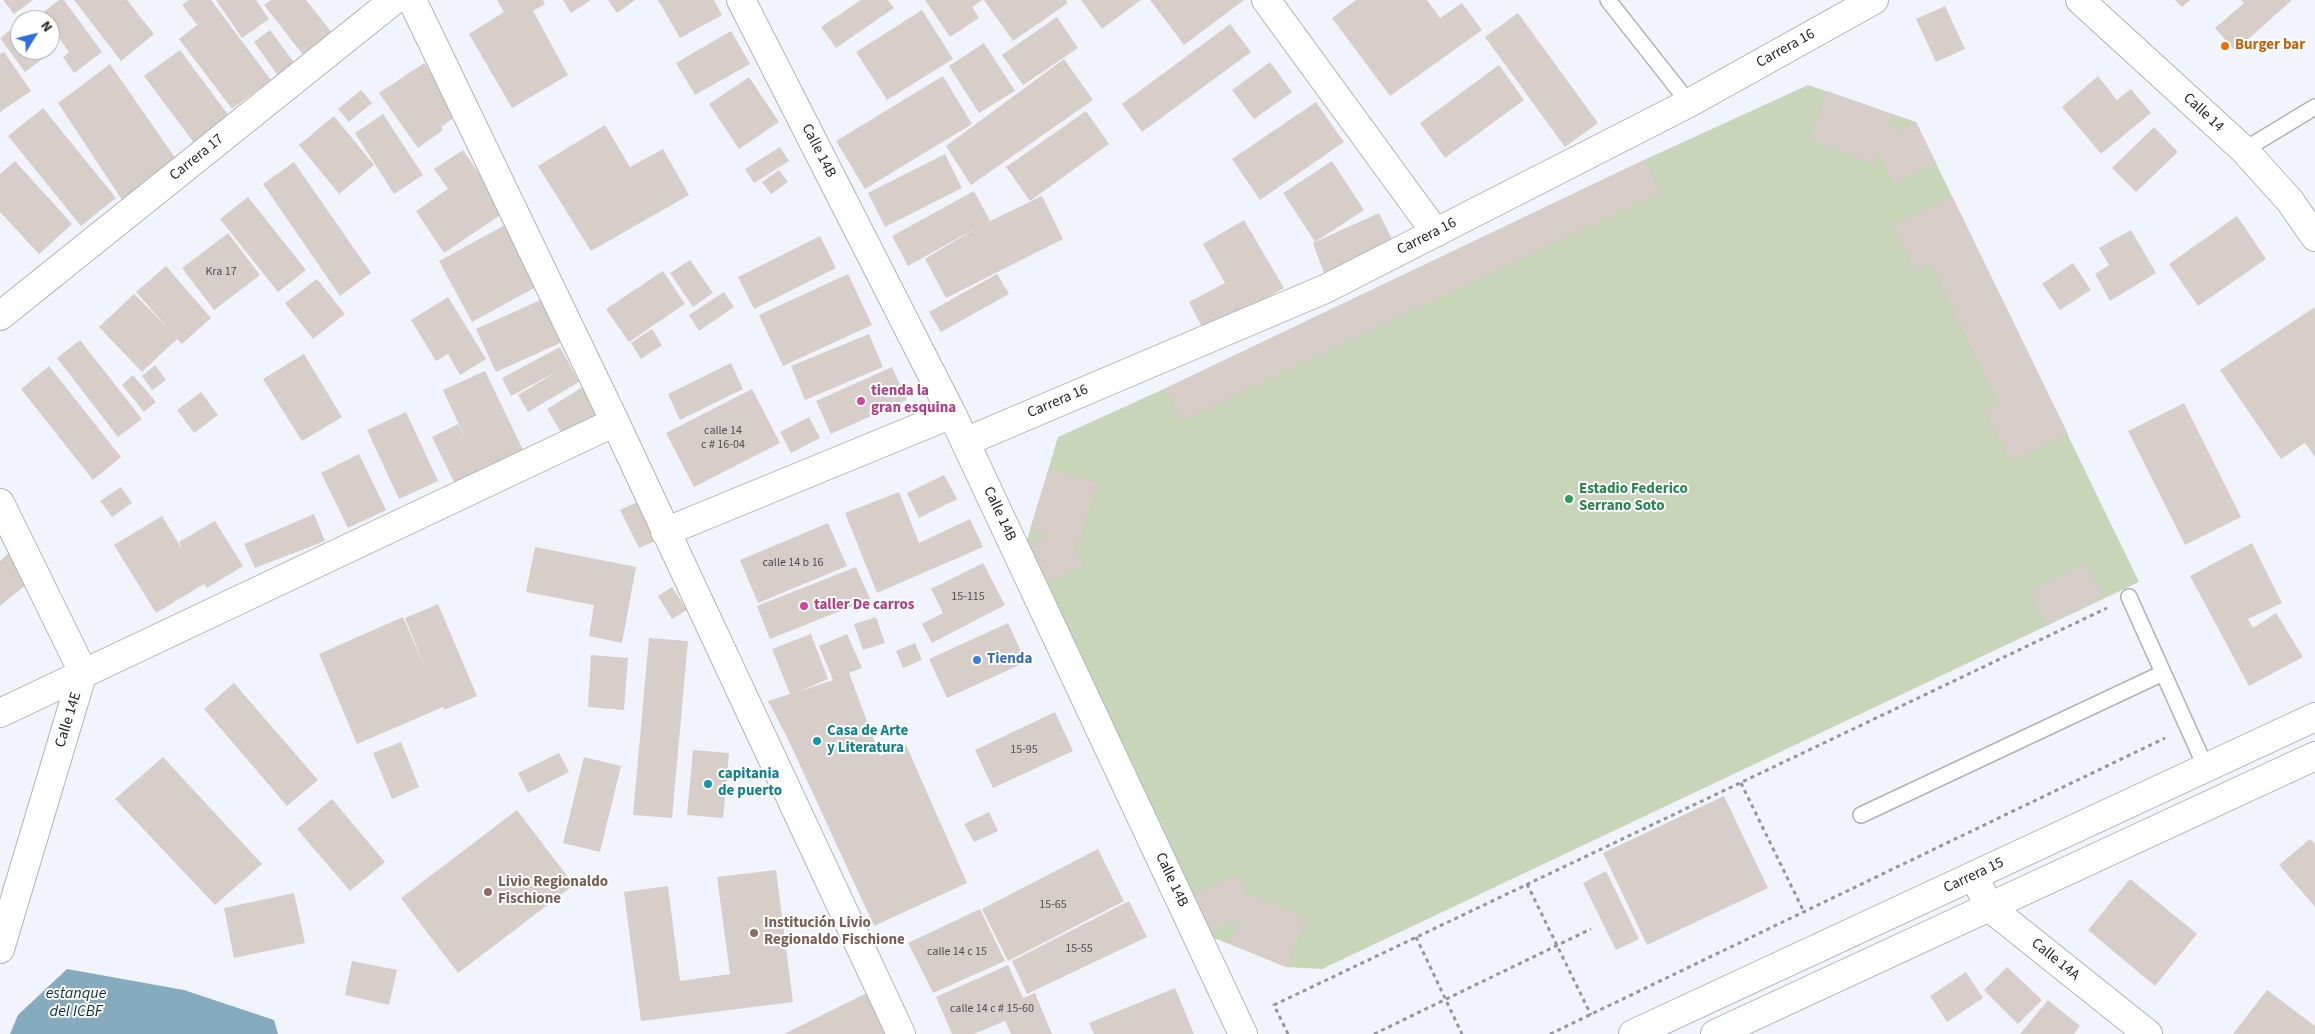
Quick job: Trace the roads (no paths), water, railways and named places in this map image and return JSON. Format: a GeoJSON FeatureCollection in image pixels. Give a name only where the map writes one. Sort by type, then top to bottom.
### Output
{"type":"FeatureCollection","features":[{"type":"Feature","properties":{"kind":"street","name":"Carrera 17"},"geometry":{"type":"LineString","coordinates":[[0,316],[394,0]]}},
{"type":"Feature","properties":{"kind":"street"},"geometry":{"type":"LineString","coordinates":[[412,0],[615,422],[901,1034]]}},
{"type":"Feature","properties":{"kind":"street","name":"Calle 14B"},"geometry":{"type":"LineString","coordinates":[[741,0],[952,414],[1242,1034]]}},
{"type":"Feature","properties":{"kind":"street"},"geometry":{"type":"LineString","coordinates":[[1266,0],[1436,233]]}},
{"type":"Feature","properties":{"kind":"street","name":"Carrera 16"},"geometry":{"type":"LineString","coordinates":[[965,442],[1325,289],[1688,104],[1874,0]]}},
{"type":"Feature","properties":{"kind":"street","name":"Calle 14"},"geometry":{"type":"LineString","coordinates":[[2080,0],[2244,150],[2290,201],[2315,237]]}},
{"type":"Feature","properties":{"kind":"street"},"geometry":{"type":"LineString","coordinates":[[665,532],[952,414]]}},
{"type":"Feature","properties":{"kind":"street"},"geometry":{"type":"LineString","coordinates":[[0,713],[83,672],[615,422]]}},
{"type":"Feature","properties":{"kind":"street","name":"Calle 14E"},"geometry":{"type":"LineString","coordinates":[[0,503],[83,672],[0,949]]}},
{"type":"Feature","properties":{"kind":"street","name":"Carrera 15"},"geometry":{"type":"LineString","coordinates":[[1633,1034],[2315,717]]}},
{"type":"Feature","properties":{"kind":"street"},"geometry":{"type":"LineString","coordinates":[[1715,1034],[2315,756]]}},
{"type":"Feature","properties":{"kind":"street","name":"Calle 14A"},"geometry":{"type":"LineString","coordinates":[[1974,876],[1989,907],[2148,1034]]}},
{"type":"Feature","properties":{"kind":"lane"},"geometry":{"type":"LineString","coordinates":[[1608,0],[1688,104]]}},
{"type":"Feature","properties":{"kind":"lane"},"geometry":{"type":"LineString","coordinates":[[2244,150],[2315,108]]}},
{"type":"Feature","properties":{"kind":"lane"},"geometry":{"type":"LineString","coordinates":[[2129,597],[2206,768]]}},
{"type":"Feature","properties":{"kind":"lane"},"geometry":{"type":"LineString","coordinates":[[1861,815],[2163,673]]}},
{"type":"Feature","properties":{"kind":"water","name":"estanque del ICBF"},"geometry":{"type":"Polygon","coordinates":[[[67,969],[184,990],[274,1020],[278,1034],[10,1034],[18,1015],[67,969]]]}},
{"type":"Feature","properties":{"kind":"place","name":"Burger bar"},"geometry":{"type":"Point","coordinates":[2225,46]}},
{"type":"Feature","properties":{"kind":"place","name":"tienda la gran esquina"},"geometry":{"type":"Point","coordinates":[861,401]}},
{"type":"Feature","properties":{"kind":"place","name":"Estadio Federico Serrano Soto"},"geometry":{"type":"Point","coordinates":[1569,499]}},
{"type":"Feature","properties":{"kind":"place","name":"taller De carros"},"geometry":{"type":"Point","coordinates":[804,606]}},
{"type":"Feature","properties":{"kind":"place","name":"Tienda"},"geometry":{"type":"Point","coordinates":[977,660]}},
{"type":"Feature","properties":{"kind":"place","name":"Casa de Arte y Literatura"},"geometry":{"type":"Point","coordinates":[817,741]}},
{"type":"Feature","properties":{"kind":"place","name":"capitania de puerto"},"geometry":{"type":"Point","coordinates":[708,784]}},
{"type":"Feature","properties":{"kind":"place","name":"Livio Regionaldo Fischione"},"geometry":{"type":"Point","coordinates":[488,892]}},
{"type":"Feature","properties":{"kind":"place","name":"Institución Livio Regionaldo Fischione"},"geometry":{"type":"Point","coordinates":[754,933]}}]}
